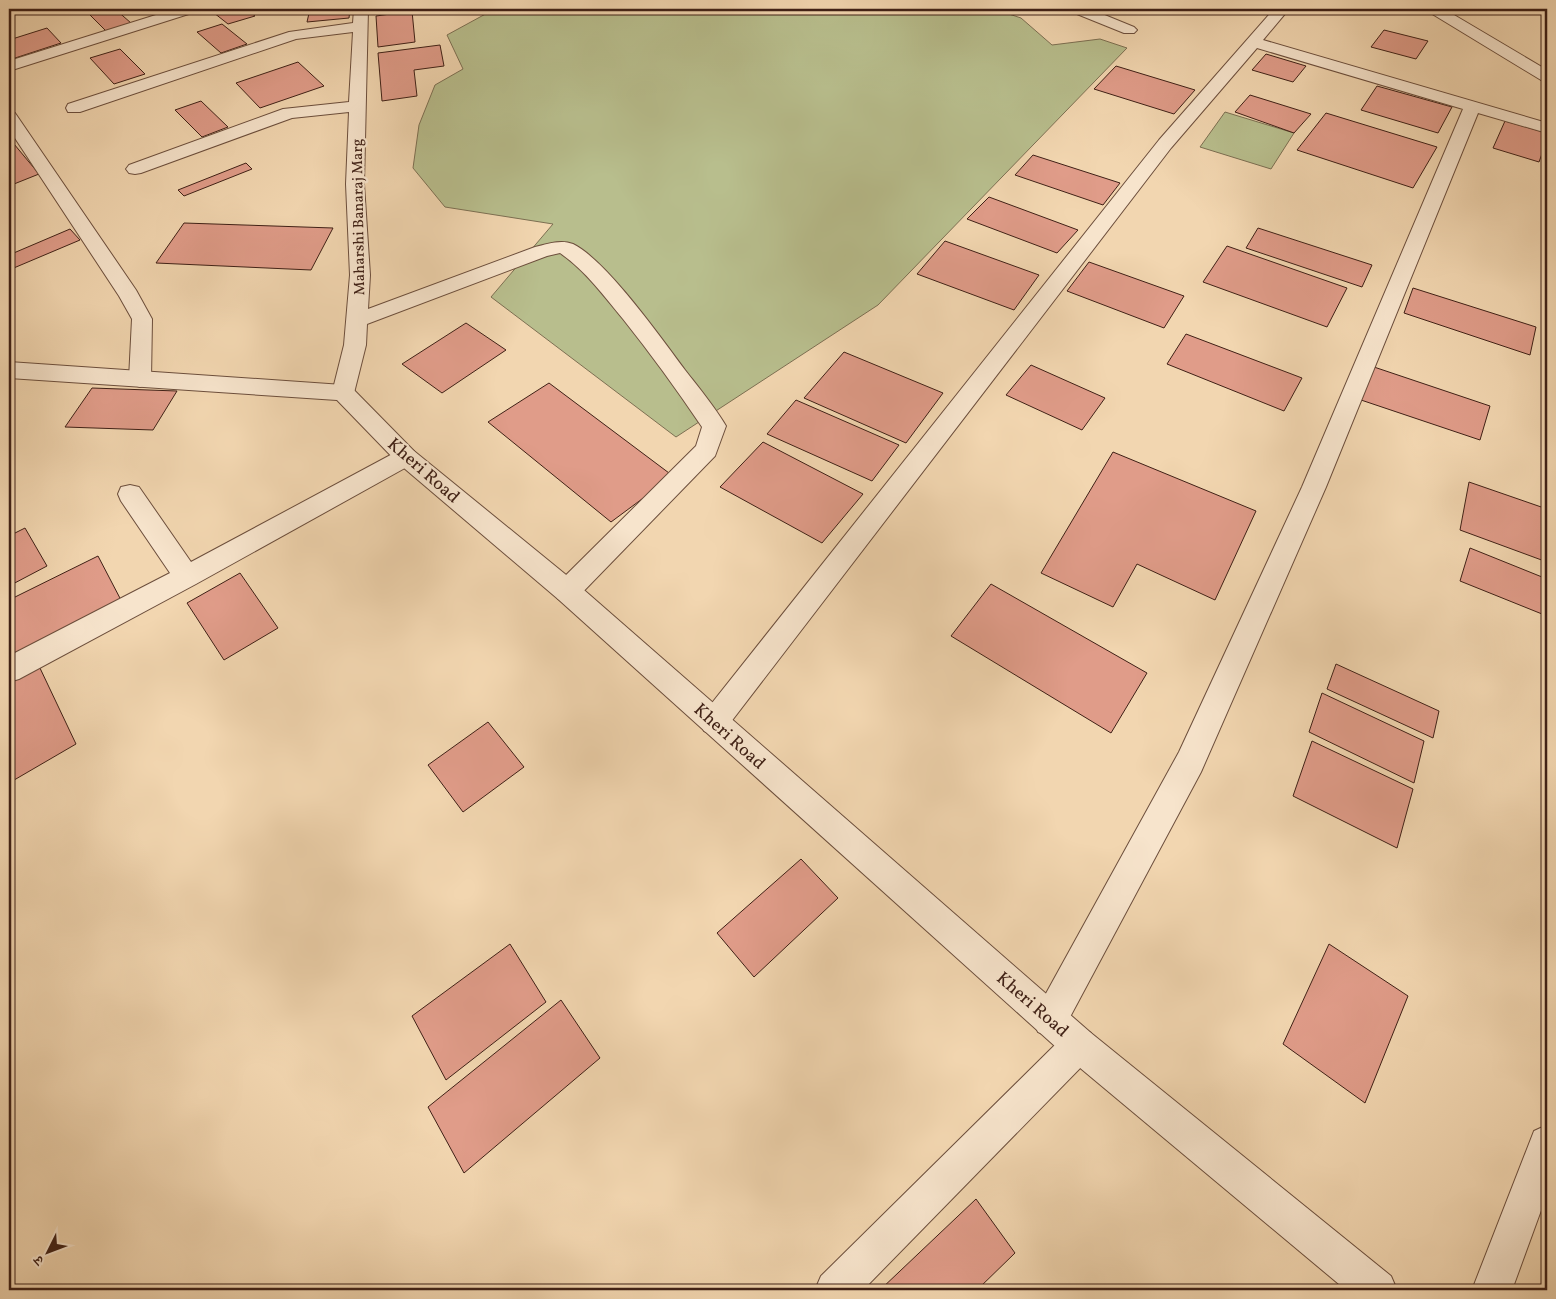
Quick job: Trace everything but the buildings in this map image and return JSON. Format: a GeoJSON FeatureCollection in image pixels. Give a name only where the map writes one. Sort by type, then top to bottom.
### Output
{"type":"FeatureCollection","features":[{"type":"Feature","properties":{"kind":"street"},"geometry":{"type":"LineString","coordinates":[[9,66],[190,9]]}},
{"type":"Feature","properties":{"kind":"street"},"geometry":{"type":"LineString","coordinates":[[1077,9],[1129,30]]}},
{"type":"Feature","properties":{"kind":"street"},"geometry":{"type":"LineString","coordinates":[[714,722],[1165,144],[1282,9]]}},
{"type":"Feature","properties":{"kind":"street"},"geometry":{"type":"LineString","coordinates":[[1434,9],[1547,77]]}},
{"type":"Feature","properties":{"kind":"street"},"geometry":{"type":"LineString","coordinates":[[74,108],[294,35],[360,18]]}},
{"type":"Feature","properties":{"kind":"street","name":"Maharshi Banaraj Marg"},"geometry":{"type":"LineString","coordinates":[[342,393],[355,345],[358,320],[360,275],[355,184],[360,18]]}},
{"type":"Feature","properties":{"kind":"street"},"geometry":{"type":"LineString","coordinates":[[1253,42],[1547,128]]}},
{"type":"Feature","properties":{"kind":"street"},"geometry":{"type":"LineString","coordinates":[[135,169],[289,114],[357,106]]}},
{"type":"Feature","properties":{"kind":"street"},"geometry":{"type":"LineString","coordinates":[[1050,1020],[1190,762],[1314,487],[1472,107]]}},
{"type":"Feature","properties":{"kind":"street"},"geometry":{"type":"LineString","coordinates":[[9,117],[138,311],[142,319],[140,379]]}},
{"type":"Feature","properties":{"kind":"street"},"geometry":{"type":"LineString","coordinates":[[358,320],[542,251],[564,247],[574,252],[600,278],[678,374],[714,426],[707,450],[567,591]]}},
{"type":"Feature","properties":{"kind":"street"},"geometry":{"type":"LineString","coordinates":[[9,370],[342,393]]}},
{"type":"Feature","properties":{"kind":"street","name":"Kheri Road"},"geometry":{"type":"LineString","coordinates":[[342,393],[406,457],[567,591],[1078,1045],[1376,1290]]}},
{"type":"Feature","properties":{"kind":"street"},"geometry":{"type":"LineString","coordinates":[[9,670],[187,577],[406,457]]}},
{"type":"Feature","properties":{"kind":"street"},"geometry":{"type":"LineString","coordinates":[[130,494],[187,577]]}},
{"type":"Feature","properties":{"kind":"street"},"geometry":{"type":"LineString","coordinates":[[835,1290],[1078,1045]]}},
{"type":"Feature","properties":{"kind":"street"},"geometry":{"type":"LineString","coordinates":[[1492,1290],[1547,1144]]}},
{"type":"Feature","properties":{"kind":"green space"},"geometry":{"type":"Polygon","coordinates":[[[490,9],[994,9],[1021,18],[1052,45],[1100,39],[1127,48],[878,305],[676,437],[491,297],[553,224],[445,207],[413,168],[419,125],[435,85],[463,69],[447,35],[491,11],[490,9]]]}},
{"type":"Feature","properties":{"kind":"green space"},"geometry":{"type":"Polygon","coordinates":[[[1225,112],[1294,133],[1271,169],[1200,147],[1225,112]]]}}]}
